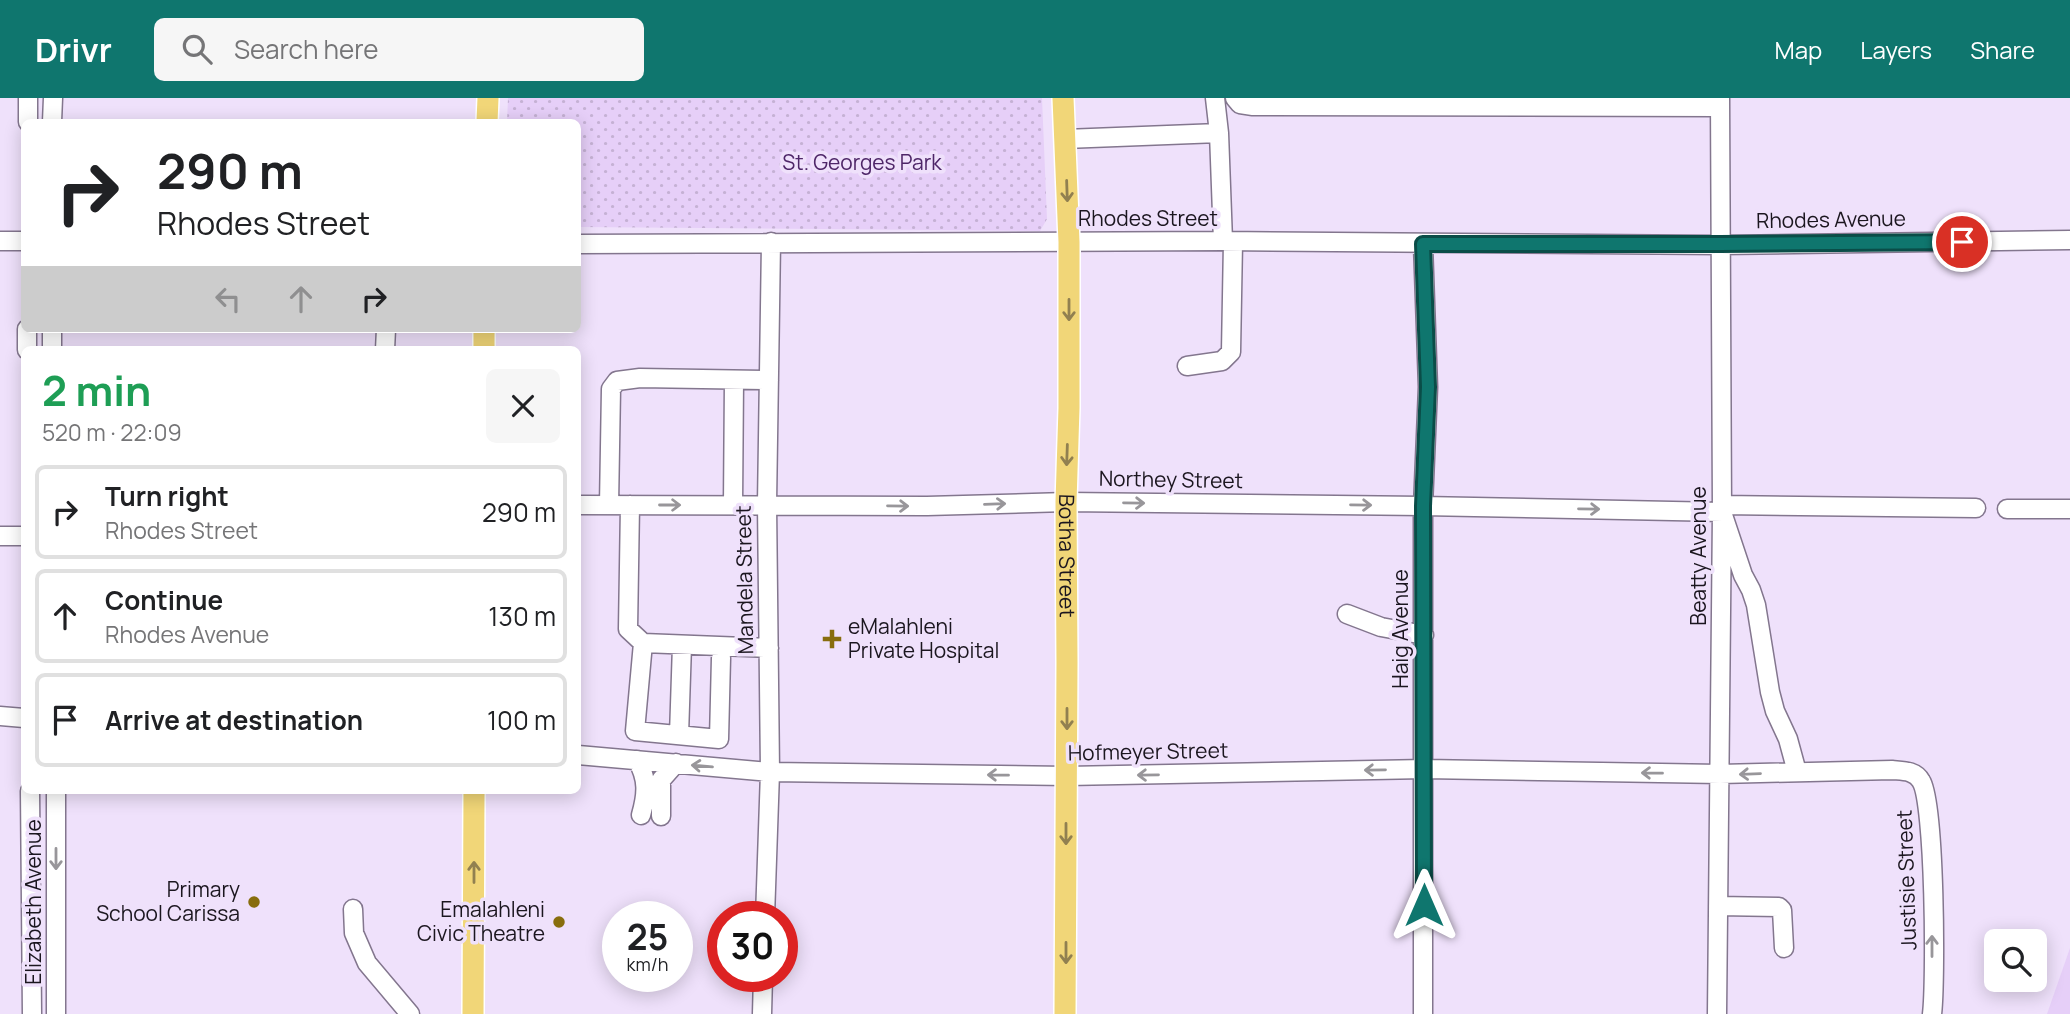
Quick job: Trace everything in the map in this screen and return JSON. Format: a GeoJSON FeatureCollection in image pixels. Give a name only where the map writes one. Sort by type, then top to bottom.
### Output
{"type":"FeatureCollection","features":[{"type":"Feature","properties":{"kind":"main road"},"geometry":{"type":"LineString","coordinates":[[487,119],[488,98]]}},
{"type":"Feature","properties":{"kind":"main road","name":"Botha Street"},"geometry":{"type":"LineString","coordinates":[[1063,98],[1069,242],[1065,1014]]}},
{"type":"Feature","properties":{"kind":"main road"},"geometry":{"type":"LineString","coordinates":[[473,1014],[474,794]]}},
{"type":"Feature","properties":{"kind":"street"},"geometry":{"type":"LineString","coordinates":[[28,98],[28,119]]}},
{"type":"Feature","properties":{"kind":"street"},"geometry":{"type":"LineString","coordinates":[[52,119],[53,98]]}},
{"type":"Feature","properties":{"kind":"street"},"geometry":{"type":"LineString","coordinates":[[1187,366],[1222,360],[1230,352],[1228,241],[1215,98]]}},
{"type":"Feature","properties":{"kind":"street"},"geometry":{"type":"LineString","coordinates":[[1235,98],[1241,104],[1253,106],[1720,102]]}},
{"type":"Feature","properties":{"kind":"street","name":"Beatty Avenue"},"geometry":{"type":"LineString","coordinates":[[1717,1014],[1722,509],[1720,102]]}},
{"type":"Feature","properties":{"kind":"street"},"geometry":{"type":"LineString","coordinates":[[1065,139],[1220,133]]}},
{"type":"Feature","properties":{"kind":"street","name":"Rhodes Avenue"},"geometry":{"type":"LineString","coordinates":[[1720,244],[2070,240]]}},
{"type":"Feature","properties":{"kind":"street"},"geometry":{"type":"LineString","coordinates":[[0,241],[21,241]]}},
{"type":"Feature","properties":{"kind":"street","name":"Rhodes Street"},"geometry":{"type":"LineString","coordinates":[[581,244],[1228,241],[1720,244]]}},
{"type":"Feature","properties":{"kind":"street","name":"Mandela Street"},"geometry":{"type":"LineString","coordinates":[[766,901],[770,772],[767,504],[771,242]]}},
{"type":"Feature","properties":{"kind":"street","name":"Haig Avenue"},"geometry":{"type":"LineString","coordinates":[[1423,244],[1428,387],[1423,506],[1423,1014]]}},
{"type":"Feature","properties":{"kind":"street"},"geometry":{"type":"LineString","coordinates":[[609,505],[612,385],[621,379],[640,378],[769,380]]}},
{"type":"Feature","properties":{"kind":"street"},"geometry":{"type":"LineString","coordinates":[[733,504],[734,380]]}},
{"type":"Feature","properties":{"kind":"street","name":"Northey Street"},"geometry":{"type":"LineString","coordinates":[[581,505],[927,506],[1066,502],[1722,509],[1976,508]]}},
{"type":"Feature","properties":{"kind":"street"},"geometry":{"type":"LineString","coordinates":[[630,505],[628,629],[643,643],[769,648]]}},
{"type":"Feature","properties":{"kind":"street"},"geometry":{"type":"LineString","coordinates":[[1722,509],[1743,575],[1756,605],[1770,692],[1797,772]]}},
{"type":"Feature","properties":{"kind":"street"},"geometry":{"type":"LineString","coordinates":[[2007,509],[2070,509]]}},
{"type":"Feature","properties":{"kind":"street"},"geometry":{"type":"LineString","coordinates":[[0,536],[21,536]]}},
{"type":"Feature","properties":{"kind":"street"},"geometry":{"type":"LineString","coordinates":[[1347,614],[1381,627],[1424,635]]}},
{"type":"Feature","properties":{"kind":"street"},"geometry":{"type":"LineString","coordinates":[[643,643],[635,732],[719,738],[721,658]]}},
{"type":"Feature","properties":{"kind":"street"},"geometry":{"type":"LineString","coordinates":[[679,735],[682,645]]}},
{"type":"Feature","properties":{"kind":"street"},"geometry":{"type":"LineString","coordinates":[[0,716],[21,718]]}},
{"type":"Feature","properties":{"kind":"street","name":"Hofmeyer Street"},"geometry":{"type":"LineString","coordinates":[[581,755],[770,772],[1066,776],[1425,769],[1720,775]]}},
{"type":"Feature","properties":{"kind":"street"},"geometry":{"type":"LineString","coordinates":[[637,760],[646,779],[645,799],[640,816]]}},
{"type":"Feature","properties":{"kind":"street"},"geometry":{"type":"LineString","coordinates":[[661,816],[661,780],[676,763]]}},
{"type":"Feature","properties":{"kind":"street","name":"Justisie Street"},"geometry":{"type":"LineString","coordinates":[[1720,775],[1892,770],[1909,772],[1920,779],[1926,794],[1929,822],[1932,1014]]}},
{"type":"Feature","properties":{"kind":"street","name":"Elizabeth Avenue"},"geometry":{"type":"LineString","coordinates":[[30,794],[32,1014]]}},
{"type":"Feature","properties":{"kind":"street","name":"Elizabeth Avenue"},"geometry":{"type":"LineString","coordinates":[[56,794],[56,1014]]}},
{"type":"Feature","properties":{"kind":"street"},"geometry":{"type":"LineString","coordinates":[[1718,906],[1779,907],[1782,910],[1784,948]]}},
{"type":"Feature","properties":{"kind":"street"},"geometry":{"type":"LineString","coordinates":[[353,909],[354,933],[367,963],[410,1014]]}},
{"type":"Feature","properties":{"kind":"street"},"geometry":{"type":"LineString","coordinates":[[762,1014],[763,992]]}},
{"type":"Feature","properties":{"kind":"green space","name":"St. Georges Park"},"geometry":{"type":"Polygon","coordinates":[[[508,98],[1042,98],[1047,219],[1040,231],[581,227],[581,119],[507,119],[508,98]]]}},
{"type":"Feature","properties":{"kind":"green space"},"geometry":{"type":"Polygon","coordinates":[[[2070,948],[2070,1014],[2047,1014],[2070,948]]]}},
{"type":"Feature","properties":{"kind":"place","name":"eMalahleni Private Hospital"},"geometry":{"type":"Point","coordinates":[832,639]}},
{"type":"Feature","properties":{"kind":"place","name":"Primary School Carissa"},"geometry":{"type":"Point","coordinates":[254,902]}},
{"type":"Feature","properties":{"kind":"place","name":"Emalahleni Civic Theatre"},"geometry":{"type":"Point","coordinates":[559,922]}},
{"type":"Feature","properties":{"kind":"route"},"geometry":{"type":"LineString","coordinates":[[1424,905],[1423,506],[1428,387],[1423,244],[1962,242]]}}]}
